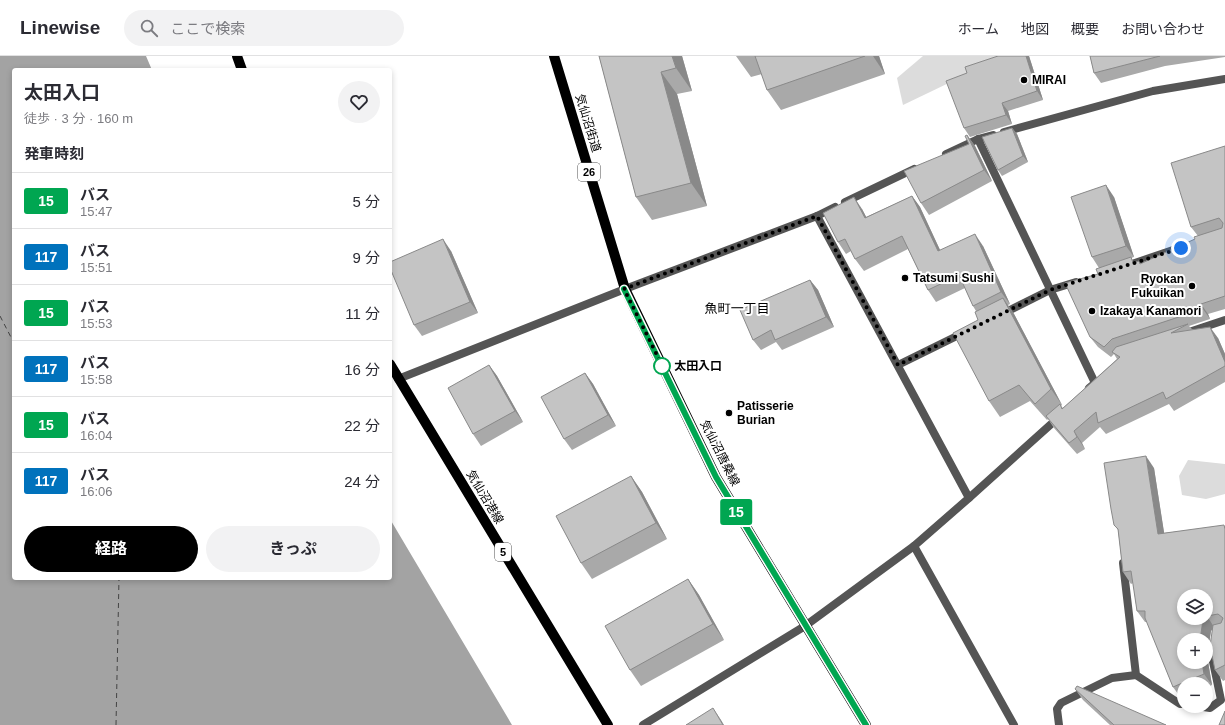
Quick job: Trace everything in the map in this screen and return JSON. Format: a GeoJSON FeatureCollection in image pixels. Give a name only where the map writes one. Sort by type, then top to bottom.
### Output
{"type":"FeatureCollection","features":[{"type":"Feature","properties":{"kind":"main road"},"geometry":{"type":"LineString","coordinates":[[236,56],[241,68]]}},
{"type":"Feature","properties":{"kind":"main road","name":"気仙沼街道"},"geometry":{"type":"LineString","coordinates":[[554,56],[624,289]]}},
{"type":"Feature","properties":{"kind":"main road","name":"気仙沼唐桑線"},"geometry":{"type":"LineString","coordinates":[[624,289],[716,477],[866,725]]}},
{"type":"Feature","properties":{"kind":"main road","name":"気仙沼港線"},"geometry":{"type":"LineString","coordinates":[[392,368],[608,725]]}},
{"type":"Feature","properties":{"kind":"street"},"geometry":{"type":"LineString","coordinates":[[936,159],[978,139],[1153,91],[1225,79]]}},
{"type":"Feature","properties":{"kind":"street"},"geometry":{"type":"LineString","coordinates":[[978,139],[1050,290],[1098,380],[1084,394]]}},
{"type":"Feature","properties":{"kind":"street"},"geometry":{"type":"LineString","coordinates":[[398,379],[624,289],[817,216],[922,166]]}},
{"type":"Feature","properties":{"kind":"street"},"geometry":{"type":"LineString","coordinates":[[817,216],[969,498]]}},
{"type":"Feature","properties":{"kind":"street"},"geometry":{"type":"LineString","coordinates":[[1119,268],[1180,248]]}},
{"type":"Feature","properties":{"kind":"street"},"geometry":{"type":"LineString","coordinates":[[995,317],[1050,290],[1081,280]]}},
{"type":"Feature","properties":{"kind":"street"},"geometry":{"type":"LineString","coordinates":[[1180,335],[1225,320]]}},
{"type":"Feature","properties":{"kind":"street"},"geometry":{"type":"LineString","coordinates":[[898,365],[974,328]]}},
{"type":"Feature","properties":{"kind":"street"},"geometry":{"type":"LineString","coordinates":[[643,725],[805,626],[914,546],[1066,409]]}},
{"type":"Feature","properties":{"kind":"street"},"geometry":{"type":"LineString","coordinates":[[914,546],[1014,725]]}},
{"type":"Feature","properties":{"kind":"street"},"geometry":{"type":"LineString","coordinates":[[1122,557],[1136,675]]}},
{"type":"Feature","properties":{"kind":"street"},"geometry":{"type":"LineString","coordinates":[[1213,706],[1221,700],[1212,657],[1215,638]]}},
{"type":"Feature","properties":{"kind":"street"},"geometry":{"type":"LineString","coordinates":[[1060,725],[1057,710],[1061,704],[1112,678],[1136,675],[1177,702]]}},
{"type":"Feature","properties":{"kind":"shaded area"},"geometry":{"type":"Polygon","coordinates":[[[0,56],[146,56],[151,68],[12,68],[12,580],[392,580],[392,522],[512,725],[0,725],[0,56]]]}},
{"type":"Feature","properties":{"kind":"shaded area"},"geometry":{"type":"Polygon","coordinates":[[[923,56],[1005,56],[903,105],[897,78],[923,56]]]}},
{"type":"Feature","properties":{"kind":"shaded area"},"geometry":{"type":"Polygon","coordinates":[[[1188,460],[1225,464],[1225,494],[1206,499],[1182,495],[1179,476],[1188,460]]]}},
{"type":"Feature","properties":{"kind":"building"},"geometry":{"type":"Polygon","coordinates":[[[599,56],[672,56],[676,68],[661,72],[691,183],[636,197],[599,56]]]}},
{"type":"Feature","properties":{"kind":"building"},"geometry":{"type":"Polygon","coordinates":[[[755,56],[865,56],[767,90],[755,56]]]}},
{"type":"Feature","properties":{"kind":"building"},"geometry":{"type":"Polygon","coordinates":[[[998,56],[1026,56],[1037,91],[1002,103],[1006,115],[964,128],[946,81],[967,73],[965,67],[998,56]]]}},
{"type":"Feature","properties":{"kind":"building"},"geometry":{"type":"Polygon","coordinates":[[[1090,56],[1160,56],[1094,73],[1090,56]]]}},
{"type":"Feature","properties":{"kind":"building"},"geometry":{"type":"Polygon","coordinates":[[[1012,128],[1023,156],[998,170],[982,137],[1012,128]]]}},
{"type":"Feature","properties":{"kind":"building"},"geometry":{"type":"Polygon","coordinates":[[[967,135],[984,170],[921,203],[904,171],[969,144],[965,136],[967,135]]]}},
{"type":"Feature","properties":{"kind":"building"},"geometry":{"type":"Polygon","coordinates":[[[1225,146],[1225,296],[1201,304],[1203,309],[1112,339],[1104,347],[1090,337],[1065,283],[1098,274],[1096,269],[1131,257],[1133,263],[1139,261],[1140,264],[1195,239],[1194,237],[1222,228],[1223,223],[1219,218],[1191,227],[1171,163],[1225,146]]]}},
{"type":"Feature","properties":{"kind":"building"},"geometry":{"type":"Polygon","coordinates":[[[1106,185],[1126,246],[1092,257],[1071,197],[1106,185]]]}},
{"type":"Feature","properties":{"kind":"building"},"geometry":{"type":"Polygon","coordinates":[[[912,196],[938,251],[975,234],[1001,292],[973,306],[959,275],[928,290],[902,236],[855,259],[845,239],[838,242],[823,213],[854,197],[865,218],[912,196]]]}},
{"type":"Feature","properties":{"kind":"building"},"geometry":{"type":"Polygon","coordinates":[[[443,239],[470,302],[414,325],[392,273],[392,261],[443,239]]]}},
{"type":"Feature","properties":{"kind":"building"},"geometry":{"type":"Polygon","coordinates":[[[810,280],[826,317],[775,340],[771,330],[753,340],[740,310],[810,280]]]}},
{"type":"Feature","properties":{"kind":"building"},"geometry":{"type":"Polygon","coordinates":[[[1003,298],[1051,389],[1035,404],[1019,385],[989,401],[953,333],[978,320],[975,312],[1003,298]]]}},
{"type":"Feature","properties":{"kind":"building"},"geometry":{"type":"Polygon","coordinates":[[[1188,324],[1171,333],[1210,327],[1225,362],[1225,366],[1166,399],[1163,392],[1098,423],[1096,412],[1074,431],[1077,437],[1069,443],[1046,416],[1060,404],[1062,409],[1120,357],[1112,352],[1116,347],[1188,324]]]}},
{"type":"Feature","properties":{"kind":"building"},"geometry":{"type":"Polygon","coordinates":[[[489,365],[515,411],[473,434],[448,388],[489,365]]]}},
{"type":"Feature","properties":{"kind":"building"},"geometry":{"type":"Polygon","coordinates":[[[585,373],[608,415],[564,439],[541,397],[585,373]]]}},
{"type":"Feature","properties":{"kind":"building"},"geometry":{"type":"Polygon","coordinates":[[[1146,456],[1158,534],[1224,525],[1225,665],[1215,670],[1213,660],[1213,625],[1221,623],[1223,618],[1218,614],[1213,615],[1213,589],[1177,589],[1177,625],[1202,625],[1201,633],[1177,633],[1177,669],[1203,669],[1204,674],[1197,677],[1177,677],[1177,685],[1173,687],[1145,618],[1145,611],[1137,611],[1131,571],[1123,572],[1118,529],[1114,525],[1104,463],[1146,456]]]}},
{"type":"Feature","properties":{"kind":"building"},"geometry":{"type":"Polygon","coordinates":[[[631,476],[656,523],[581,563],[556,516],[631,476]]]}},
{"type":"Feature","properties":{"kind":"building"},"geometry":{"type":"Polygon","coordinates":[[[688,579],[713,624],[630,670],[605,626],[688,579]]]}},
{"type":"Feature","properties":{"kind":"building"},"geometry":{"type":"Polygon","coordinates":[[[1077,686],[1166,725],[1114,725],[1075,689],[1077,686]]]}},
{"type":"Feature","properties":{"kind":"building"},"geometry":{"type":"Polygon","coordinates":[[[713,708],[723,725],[686,725],[713,708]]]}},
{"type":"Feature","properties":{"kind":"building"},"geometry":{"type":"Polygon","coordinates":[[[1225,711],[1225,725],[1219,725],[1225,711]]]}},
{"type":"Feature","properties":{"kind":"ferry route"},"geometry":{"type":"LineString","coordinates":[[0,316],[12,339]]}},
{"type":"Feature","properties":{"kind":"ferry route"},"geometry":{"type":"LineString","coordinates":[[116,725],[119,580]]}},
{"type":"Feature","properties":{"kind":"bus line","name":"15"},"geometry":{"type":"LineString","coordinates":[[624,289],[716,477],[866,725]]}},
{"type":"Feature","properties":{"kind":"place","name":"MIRAI"},"geometry":{"type":"Point","coordinates":[1024,80]}},
{"type":"Feature","properties":{"kind":"place","name":"Tatsumi Sushi"},"geometry":{"type":"Point","coordinates":[905,278]}},
{"type":"Feature","properties":{"kind":"place","name":"Ryokan Fukuikan"},"geometry":{"type":"Point","coordinates":[1192,286]}},
{"type":"Feature","properties":{"kind":"place","name":"Izakaya Kanamori"},"geometry":{"type":"Point","coordinates":[1092,311]}},
{"type":"Feature","properties":{"kind":"place","name":"太田入口"},"geometry":{"type":"Point","coordinates":[662,366]}},
{"type":"Feature","properties":{"kind":"place","name":"Patisserie Burian"},"geometry":{"type":"Point","coordinates":[729,413]}},
{"type":"Feature","properties":{"kind":"district","name":"魚町一丁目"},"geometry":{"type":"Point","coordinates":[737,308]}},
{"type":"Feature","properties":{"kind":"route"},"geometry":{"type":"LineString","coordinates":[[662,366],[664,369],[624,289],[817,216],[898,365],[1050,290],[1181,248]]}}]}
